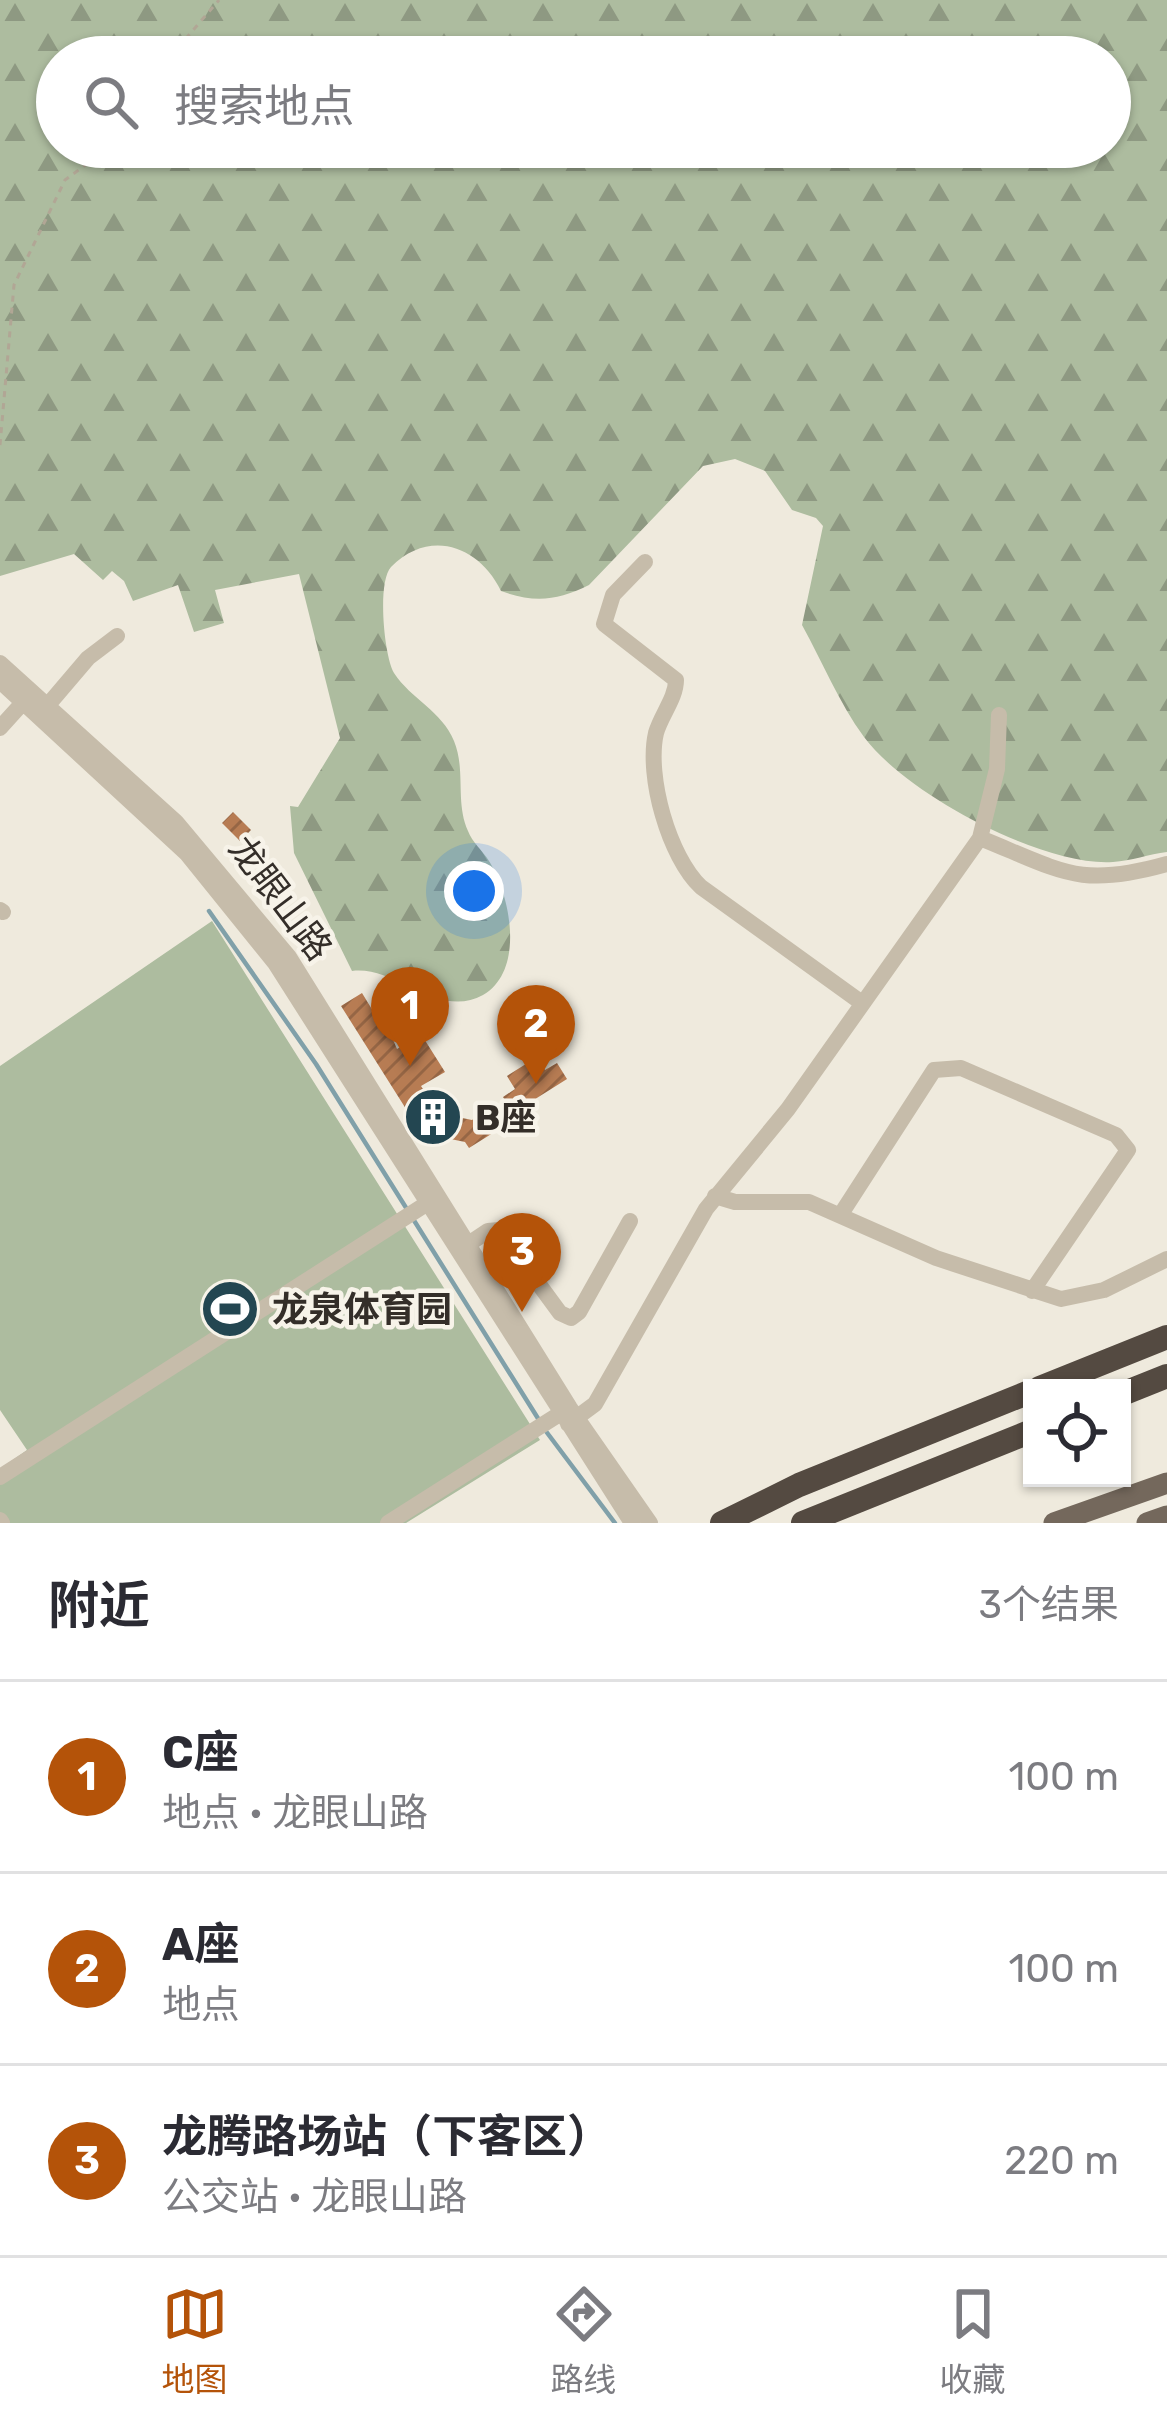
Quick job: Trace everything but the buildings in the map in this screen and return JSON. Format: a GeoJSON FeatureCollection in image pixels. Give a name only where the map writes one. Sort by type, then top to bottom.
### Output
{"type":"FeatureCollection","features":[{"type":"Feature","properties":{"kind":"highway"},"geometry":{"type":"LineString","coordinates":[[1063,1379],[1167,1337]]}},
{"type":"Feature","properties":{"kind":"highway"},"geometry":{"type":"LineString","coordinates":[[1131,1390],[1167,1376]]}},
{"type":"Feature","properties":{"kind":"highway"},"geometry":{"type":"LineString","coordinates":[[722,1523],[799,1485],[1023,1395]]}},
{"type":"Feature","properties":{"kind":"highway"},"geometry":{"type":"LineString","coordinates":[[803,1523],[1023,1435]]}},
{"type":"Feature","properties":{"kind":"main road"},"geometry":{"type":"LineString","coordinates":[[1054,1523],[1167,1483]]}},
{"type":"Feature","properties":{"kind":"main road"},"geometry":{"type":"LineString","coordinates":[[1147,1523],[1167,1516]]}},
{"type":"Feature","properties":{"kind":"street"},"geometry":{"type":"LineString","coordinates":[[646,562],[613,596],[604,624],[676,680],[657,730],[653,758],[683,867],[701,886],[862,1003]]}},
{"type":"Feature","properties":{"kind":"street"},"geometry":{"type":"LineString","coordinates":[[44,711],[88,658],[117,635]]}},
{"type":"Feature","properties":{"kind":"street","name":"龙眼山路"},"geometry":{"type":"LineString","coordinates":[[0,663],[28,697],[150,816],[246,926],[421,1208],[463,1248],[559,1419],[632,1523]]}},
{"type":"Feature","properties":{"kind":"street","name":"龙眼山路"},"geometry":{"type":"LineString","coordinates":[[0,681],[28,697]]}},
{"type":"Feature","properties":{"kind":"street"},"geometry":{"type":"LineString","coordinates":[[0,728],[28,697]]}},
{"type":"Feature","properties":{"kind":"street"},"geometry":{"type":"LineString","coordinates":[[388,1523],[598,1400],[715,1196],[772,1130],[980,838],[997,769],[999,715]]}},
{"type":"Feature","properties":{"kind":"street"},"geometry":{"type":"LineString","coordinates":[[980,838],[1097,878],[1118,878],[1167,864]]}},
{"type":"Feature","properties":{"kind":"street"},"geometry":{"type":"LineString","coordinates":[[841,1214],[934,1070],[942,1065],[961,1068],[1116,1135],[1128,1150],[1032,1291]]}},
{"type":"Feature","properties":{"kind":"street"},"geometry":{"type":"LineString","coordinates":[[715,1196],[735,1202],[809,1202],[936,1258],[1061,1299],[1087,1296],[1167,1259]]}},
{"type":"Feature","properties":{"kind":"street"},"geometry":{"type":"LineString","coordinates":[[0,1477],[421,1208]]}},
{"type":"Feature","properties":{"kind":"street"},"geometry":{"type":"LineString","coordinates":[[463,1248],[499,1230],[560,1313],[571,1318],[630,1221]]}},
{"type":"Feature","properties":{"kind":"street","name":"龙眼山路"},"geometry":{"type":"LineString","coordinates":[[559,1419],[650,1523]]}},
{"type":"Feature","properties":{"kind":"path"},"geometry":{"type":"LineString","coordinates":[[188,36],[219,0]]}},
{"type":"Feature","properties":{"kind":"path"},"geometry":{"type":"LineString","coordinates":[[0,445],[14,285],[65,180],[81,168]]}},
{"type":"Feature","properties":{"kind":"green space"},"geometry":{"type":"Polygon","coordinates":[[[0,0],[1167,0],[1167,852],[1113,862],[1050,852],[977,822],[910,781],[884,759],[847,710],[802,625],[823,526],[816,518],[792,510],[765,471],[735,459],[703,466],[589,585],[566,594],[535,599],[501,591],[480,563],[452,548],[422,548],[391,567],[384,588],[390,664],[454,741],[464,820],[497,875],[510,931],[505,968],[483,995],[466,1001],[433,997],[384,976],[352,971],[294,853],[290,806],[298,807],[340,738],[299,574],[215,590],[224,623],[194,632],[178,585],[133,601],[124,581],[112,571],[103,580],[74,554],[0,576],[0,0]]]}},
{"type":"Feature","properties":{"kind":"green space","name":"龙泉体育园"},"geometry":{"type":"Polygon","coordinates":[[[212,921],[540,1440],[406,1523],[0,1523],[0,1469],[27,1450],[0,1410],[0,1066],[212,921]]]}},
{"type":"Feature","properties":{"kind":"waterway"},"geometry":{"type":"LineString","coordinates":[[209,911],[316,1064],[539,1420]]}},
{"type":"Feature","properties":{"kind":"waterway"},"geometry":{"type":"LineString","coordinates":[[545,1430],[615,1523]]}},
{"type":"Feature","properties":{"kind":"place","name":"C座"},"geometry":{"type":"Point","coordinates":[410,1066]}},
{"type":"Feature","properties":{"kind":"place","name":"A座"},"geometry":{"type":"Point","coordinates":[536,1084]}},
{"type":"Feature","properties":{"kind":"place","name":"B座"},"geometry":{"type":"Point","coordinates":[433,1117]}},
{"type":"Feature","properties":{"kind":"place","name":"龙泉体育园"},"geometry":{"type":"Point","coordinates":[230,1309]}},
{"type":"Feature","properties":{"kind":"place","name":"龙腾路场站（下客区）"},"geometry":{"type":"Point","coordinates":[522,1312]}}]}
